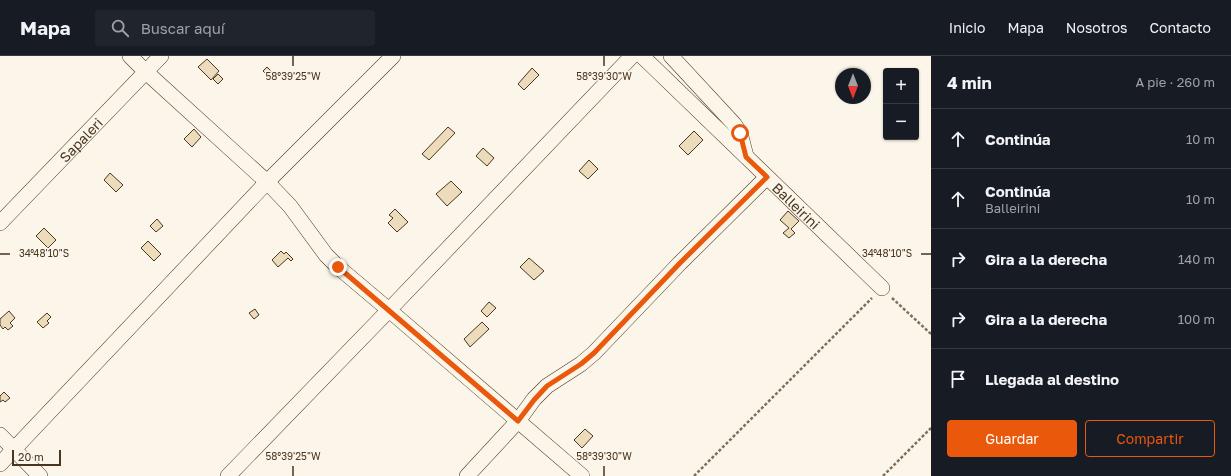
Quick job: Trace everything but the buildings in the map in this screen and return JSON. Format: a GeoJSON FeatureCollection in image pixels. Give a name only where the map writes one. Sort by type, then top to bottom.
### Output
{"type":"FeatureCollection","features":[{"type":"Feature","properties":{"kind":"street"},"geometry":{"type":"LineString","coordinates":[[130,56],[267,182],[290,206],[326,255],[338,267],[582,476]]}},
{"type":"Feature","properties":{"kind":"street","name":"Sapaleri"},"geometry":{"type":"LineString","coordinates":[[0,223],[161,56]]}},
{"type":"Feature","properties":{"kind":"street"},"geometry":{"type":"LineString","coordinates":[[0,464],[267,182],[393,56]]}},
{"type":"Feature","properties":{"kind":"street"},"geometry":{"type":"LineString","coordinates":[[228,476],[632,56]]}},
{"type":"Feature","properties":{"kind":"street","name":"Balleirini"},"geometry":{"type":"LineString","coordinates":[[642,56],[882,288]]}},
{"type":"Feature","properties":{"kind":"street"},"geometry":{"type":"LineString","coordinates":[[671,56],[734,124],[740,133],[746,157]]}},
{"type":"Feature","properties":{"kind":"street"},"geometry":{"type":"LineString","coordinates":[[467,476],[518,421],[547,386],[581,364],[594,353],[680,263],[767,177]]}},
{"type":"Feature","properties":{"kind":"street"},"geometry":{"type":"LineString","coordinates":[[0,435],[40,476]]}},
{"type":"Feature","properties":{"kind":"path"},"geometry":{"type":"LineString","coordinates":[[694,476],[882,288],[931,334]]}},
{"type":"Feature","properties":{"kind":"path"},"geometry":{"type":"LineString","coordinates":[[883,476],[931,428]]}},
{"type":"Feature","properties":{"kind":"route"},"geometry":{"type":"LineString","coordinates":[[338,267],[518,421],[547,386],[581,364],[594,353],[680,263],[767,177],[746,157],[740,133]]}}]}
